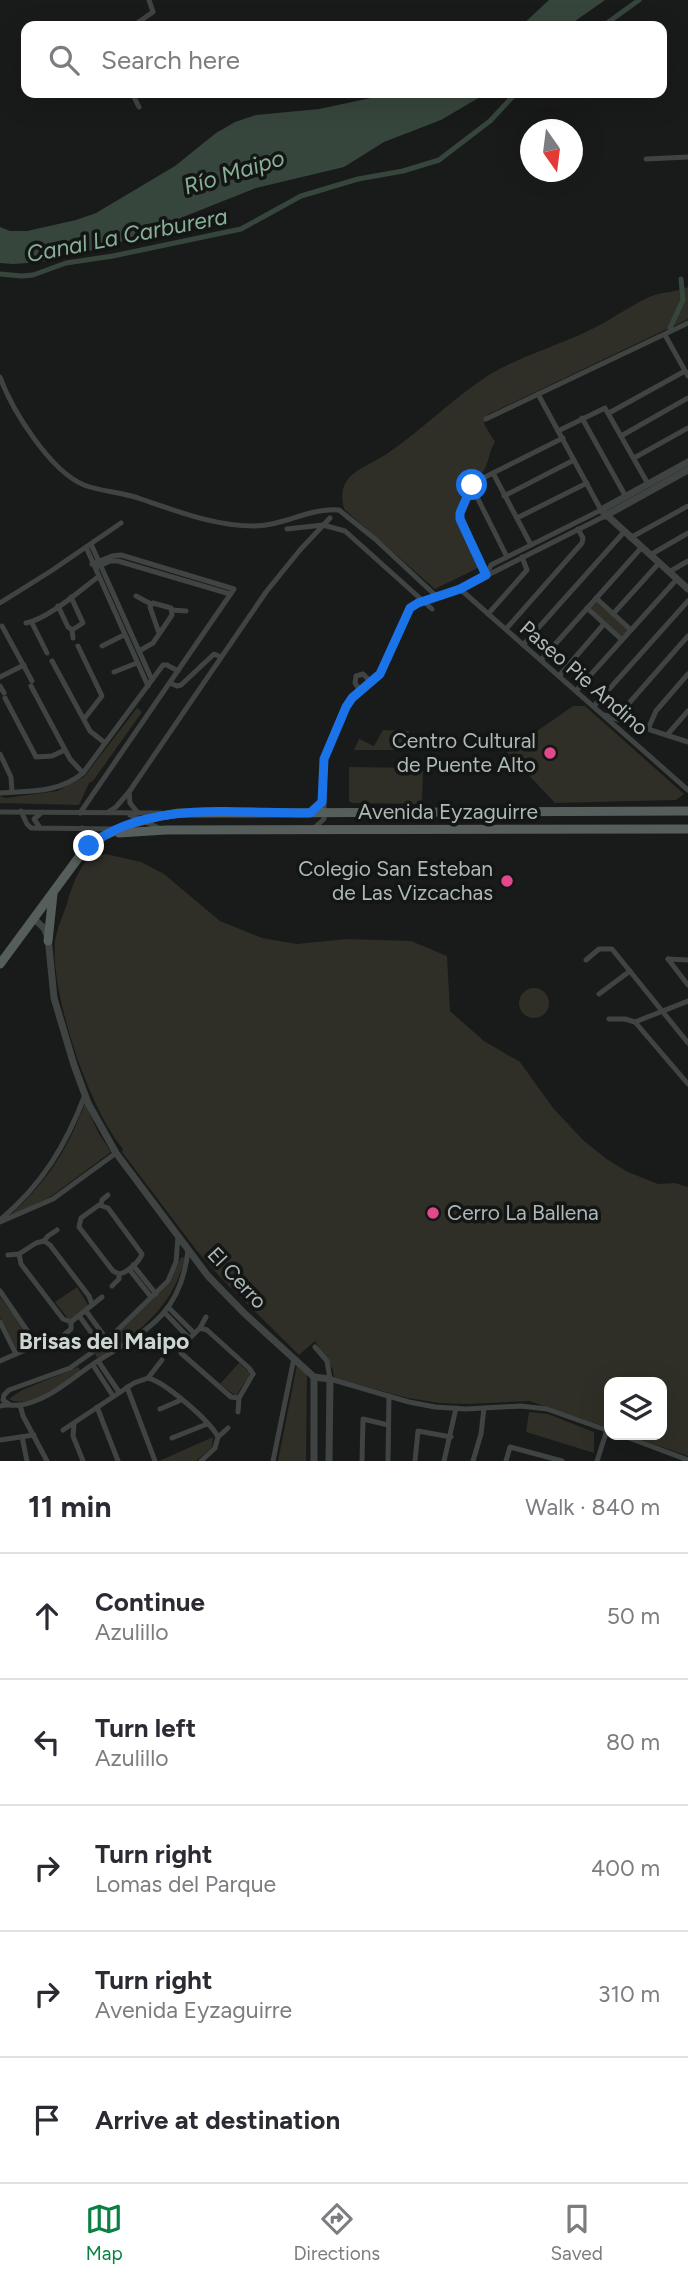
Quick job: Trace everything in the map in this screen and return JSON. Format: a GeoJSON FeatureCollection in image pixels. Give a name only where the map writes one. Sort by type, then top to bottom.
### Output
{"type":"FeatureCollection","features":[{"type":"Feature","properties":{"kind":"main road","name":"Avenida Eyzaguirre"},"geometry":{"type":"LineString","coordinates":[[0,964],[90,845],[140,816],[179,813],[688,811]]}},
{"type":"Feature","properties":{"kind":"main road"},"geometry":{"type":"LineString","coordinates":[[426,812],[426,830]]}},
{"type":"Feature","properties":{"kind":"main road"},"geometry":{"type":"LineString","coordinates":[[646,829],[652,820],[649,812]]}},
{"type":"Feature","properties":{"kind":"main road"},"geometry":{"type":"LineString","coordinates":[[228,813],[223,822],[228,830]]}},
{"type":"Feature","properties":{"kind":"main road","name":"Avenida Eyzaguirre"},"geometry":{"type":"LineString","coordinates":[[103,836],[166,830],[688,829]]}},
{"type":"Feature","properties":{"kind":"main road"},"geometry":{"type":"LineString","coordinates":[[48,941],[53,892]]}},
{"type":"Feature","properties":{"kind":"street"},"geometry":{"type":"LineString","coordinates":[[140,21],[153,12],[149,0]]}},
{"type":"Feature","properties":{"kind":"street"},"geometry":{"type":"LineString","coordinates":[[134,98],[139,107]]}},
{"type":"Feature","properties":{"kind":"street"},"geometry":{"type":"LineString","coordinates":[[646,159],[688,157]]}},
{"type":"Feature","properties":{"kind":"street"},"geometry":{"type":"LineString","coordinates":[[486,419],[688,323]]}},
{"type":"Feature","properties":{"kind":"street"},"geometry":{"type":"LineString","coordinates":[[609,413],[687,374],[666,335]]}},
{"type":"Feature","properties":{"kind":"street"},"geometry":{"type":"LineString","coordinates":[[0,377],[5,391],[33,438],[62,469],[84,485],[138,498],[218,523],[257,526],[323,510],[339,510],[375,539],[434,594],[440,596]]}},
{"type":"Feature","properties":{"kind":"street"},"geometry":{"type":"LineString","coordinates":[[538,394],[603,513],[688,589]]}},
{"type":"Feature","properties":{"kind":"street"},"geometry":{"type":"LineString","coordinates":[[621,436],[688,398]]}},
{"type":"Feature","properties":{"kind":"street"},"geometry":{"type":"LineString","coordinates":[[558,431],[604,407],[648,484]]}},
{"type":"Feature","properties":{"kind":"street"},"geometry":{"type":"LineString","coordinates":[[582,418],[626,497]]}},
{"type":"Feature","properties":{"kind":"street"},"geometry":{"type":"LineString","coordinates":[[634,458],[688,428]]}},
{"type":"Feature","properties":{"kind":"street"},"geometry":{"type":"LineString","coordinates":[[486,575],[460,519],[472,486],[475,482],[562,438]]}},
{"type":"Feature","properties":{"kind":"street"},"geometry":{"type":"LineString","coordinates":[[504,496],[574,460]]}},
{"type":"Feature","properties":{"kind":"street"},"geometry":{"type":"LineString","coordinates":[[310,830],[322,822],[325,813],[324,759],[346,707],[383,670],[410,608],[460,589],[578,529],[626,497],[688,462]]}},
{"type":"Feature","properties":{"kind":"street"},"geometry":{"type":"LineString","coordinates":[[486,575],[489,567],[531,545],[603,513],[688,470]]}},
{"type":"Feature","properties":{"kind":"street"},"geometry":{"type":"LineString","coordinates":[[493,473],[531,545]]}},
{"type":"Feature","properties":{"kind":"street"},"geometry":{"type":"LineString","coordinates":[[517,518],[587,483]]}},
{"type":"Feature","properties":{"kind":"street"},"geometry":{"type":"LineString","coordinates":[[472,486],[508,557]]}},
{"type":"Feature","properties":{"kind":"street"},"geometry":{"type":"LineString","coordinates":[[523,645],[627,535],[688,506]]}},
{"type":"Feature","properties":{"kind":"street"},"geometry":{"type":"LineString","coordinates":[[108,812],[117,807],[129,792],[274,581],[330,519]]}},
{"type":"Feature","properties":{"kind":"street"},"geometry":{"type":"LineString","coordinates":[[0,603],[121,523]]}},
{"type":"Feature","properties":{"kind":"street"},"geometry":{"type":"LineString","coordinates":[[288,529],[323,525],[337,527],[348,533],[432,609]]}},
{"type":"Feature","properties":{"kind":"street"},"geometry":{"type":"LineString","coordinates":[[306,527],[311,538]]}},
{"type":"Feature","properties":{"kind":"street"},"geometry":{"type":"LineString","coordinates":[[506,629],[583,542],[578,529]]}},
{"type":"Feature","properties":{"kind":"street"},"geometry":{"type":"LineString","coordinates":[[650,555],[688,533]]}},
{"type":"Feature","properties":{"kind":"street"},"geometry":{"type":"LineString","coordinates":[[88,545],[152,680]]}},
{"type":"Feature","properties":{"kind":"street"},"geometry":{"type":"LineString","coordinates":[[541,660],[642,547]]}},
{"type":"Feature","properties":{"kind":"street"},"geometry":{"type":"LineString","coordinates":[[488,614],[527,569],[522,557]]}},
{"type":"Feature","properties":{"kind":"street"},"geometry":{"type":"LineString","coordinates":[[80,813],[232,592],[126,560],[96,564]]}},
{"type":"Feature","properties":{"kind":"street"},"geometry":{"type":"LineString","coordinates":[[669,572],[688,561]]}},
{"type":"Feature","properties":{"kind":"street"},"geometry":{"type":"LineString","coordinates":[[613,614],[659,563]]}},
{"type":"Feature","properties":{"kind":"street"},"geometry":{"type":"LineString","coordinates":[[96,564],[98,577],[148,686]]}},
{"type":"Feature","properties":{"kind":"street"},"geometry":{"type":"LineString","coordinates":[[47,653],[29,623],[98,577]]}},
{"type":"Feature","properties":{"kind":"street"},"geometry":{"type":"LineString","coordinates":[[576,691],[677,579]]}},
{"type":"Feature","properties":{"kind":"street","name":"Paseo Pie Andino"},"geometry":{"type":"LineString","coordinates":[[460,589],[688,790]]}},
{"type":"Feature","properties":{"kind":"street"},"geometry":{"type":"LineString","coordinates":[[136,596],[151,604],[186,611]]}},
{"type":"Feature","properties":{"kind":"street"},"geometry":{"type":"LineString","coordinates":[[71,597],[83,623],[72,630]]}},
{"type":"Feature","properties":{"kind":"street"},"geometry":{"type":"LineString","coordinates":[[596,598],[631,630]]}},
{"type":"Feature","properties":{"kind":"street"},"geometry":{"type":"LineString","coordinates":[[594,706],[688,601]]}},
{"type":"Feature","properties":{"kind":"street"},"geometry":{"type":"LineString","coordinates":[[151,604],[159,632]]}},
{"type":"Feature","properties":{"kind":"street"},"geometry":{"type":"LineString","coordinates":[[58,606],[72,630],[73,638]]}},
{"type":"Feature","properties":{"kind":"street"},"geometry":{"type":"LineString","coordinates":[[587,608],[622,640]]}},
{"type":"Feature","properties":{"kind":"street"},"geometry":{"type":"LineString","coordinates":[[139,651],[153,643],[172,615],[172,610]]}},
{"type":"Feature","properties":{"kind":"street"},"geometry":{"type":"LineString","coordinates":[[559,676],[604,624]]}},
{"type":"Feature","properties":{"kind":"street"},"geometry":{"type":"LineString","coordinates":[[2,626],[65,750],[83,773]]}},
{"type":"Feature","properties":{"kind":"street"},"geometry":{"type":"LineString","coordinates":[[102,646],[124,635]]}},
{"type":"Feature","properties":{"kind":"street"},"geometry":{"type":"LineString","coordinates":[[622,720],[632,700],[688,636]]}},
{"type":"Feature","properties":{"kind":"street"},"geometry":{"type":"LineString","coordinates":[[128,645],[135,642]]}},
{"type":"Feature","properties":{"kind":"street"},"geometry":{"type":"LineString","coordinates":[[78,646],[102,696],[84,719]]}},
{"type":"Feature","properties":{"kind":"street"},"geometry":{"type":"LineString","coordinates":[[159,672],[163,672],[174,686],[181,685],[214,654],[221,657]]}},
{"type":"Feature","properties":{"kind":"street"},"geometry":{"type":"LineString","coordinates":[[52,661],[90,731],[105,743]]}},
{"type":"Feature","properties":{"kind":"street"},"geometry":{"type":"LineString","coordinates":[[114,672],[136,663]]}},
{"type":"Feature","properties":{"kind":"street"},"geometry":{"type":"LineString","coordinates":[[0,793],[61,787],[83,773],[165,664],[178,671]]}},
{"type":"Feature","properties":{"kind":"street"},"geometry":{"type":"LineString","coordinates":[[0,677],[24,665]]}},
{"type":"Feature","properties":{"kind":"street"},"geometry":{"type":"LineString","coordinates":[[648,729],[656,711],[688,674]]}},
{"type":"Feature","properties":{"kind":"street"},"geometry":{"type":"LineString","coordinates":[[360,692],[355,683],[356,676],[366,675],[371,681]]}},
{"type":"Feature","properties":{"kind":"street"},"geometry":{"type":"LineString","coordinates":[[0,686],[36,757],[52,756],[65,750]]}},
{"type":"Feature","properties":{"kind":"street"},"geometry":{"type":"LineString","coordinates":[[667,735],[688,711]]}},
{"type":"Feature","properties":{"kind":"street"},"geometry":{"type":"LineString","coordinates":[[603,714],[685,741],[688,734]]}},
{"type":"Feature","properties":{"kind":"street"},"geometry":{"type":"LineString","coordinates":[[1,758],[11,777],[12,792]]}},
{"type":"Feature","properties":{"kind":"street"},"geometry":{"type":"LineString","coordinates":[[129,792],[130,803],[140,816]]}},
{"type":"Feature","properties":{"kind":"street"},"geometry":{"type":"LineString","coordinates":[[310,813],[319,807],[323,797]]}},
{"type":"Feature","properties":{"kind":"street"},"geometry":{"type":"LineString","coordinates":[[21,811],[29,827],[40,828]]}},
{"type":"Feature","properties":{"kind":"street","name":"Avenida Eyzaguirre"},"geometry":{"type":"LineString","coordinates":[[0,812],[124,812],[140,816],[166,830]]}},
{"type":"Feature","properties":{"kind":"street"},"geometry":{"type":"LineString","coordinates":[[40,828],[34,819],[41,813]]}},
{"type":"Feature","properties":{"kind":"street","name":"Avenida Eyzaguirre"},"geometry":{"type":"LineString","coordinates":[[40,828],[120,829]]}},
{"type":"Feature","properties":{"kind":"street"},"geometry":{"type":"LineString","coordinates":[[82,828],[89,836],[90,845]]}},
{"type":"Feature","properties":{"kind":"street","name":"El Cerro"},"geometry":{"type":"LineString","coordinates":[[34,919],[44,928],[48,941],[56,1006],[85,1094],[116,1153],[195,1260],[232,1302],[314,1377]]}},
{"type":"Feature","properties":{"kind":"street"},"geometry":{"type":"LineString","coordinates":[[586,960],[599,950],[612,949],[688,1043]]}},
{"type":"Feature","properties":{"kind":"street"},"geometry":{"type":"LineString","coordinates":[[688,960],[668,959],[688,985]]}},
{"type":"Feature","properties":{"kind":"street"},"geometry":{"type":"LineString","coordinates":[[599,994],[630,971]]}},
{"type":"Feature","properties":{"kind":"street"},"geometry":{"type":"LineString","coordinates":[[635,1022],[688,1001]]}},
{"type":"Feature","properties":{"kind":"street"},"geometry":{"type":"LineString","coordinates":[[609,1019],[635,1022],[688,1084]]}},
{"type":"Feature","properties":{"kind":"street"},"geometry":{"type":"LineString","coordinates":[[0,1221],[29,1193],[51,1165],[69,1135],[85,1094]]}},
{"type":"Feature","properties":{"kind":"street"},"geometry":{"type":"LineString","coordinates":[[0,1221],[53,1199],[116,1153]]}},
{"type":"Feature","properties":{"kind":"street"},"geometry":{"type":"LineString","coordinates":[[108,1195],[100,1205],[81,1219],[79,1224],[81,1231],[113,1271],[119,1274]]}},
{"type":"Feature","properties":{"kind":"street"},"geometry":{"type":"LineString","coordinates":[[100,1205],[108,1208],[139,1248],[142,1256],[119,1274]]}},
{"type":"Feature","properties":{"kind":"street"},"geometry":{"type":"LineString","coordinates":[[8,1255],[19,1254],[44,1241],[57,1230]]}},
{"type":"Feature","properties":{"kind":"street"},"geometry":{"type":"LineString","coordinates":[[9,1404],[3,1400],[4,1394],[70,1368],[107,1340],[153,1295],[174,1272],[178,1237]]}},
{"type":"Feature","properties":{"kind":"street"},"geometry":{"type":"LineString","coordinates":[[44,1241],[50,1245],[89,1296],[92,1304]]}},
{"type":"Feature","properties":{"kind":"street"},"geometry":{"type":"LineString","coordinates":[[0,1406],[20,1405],[53,1392],[149,1329],[167,1310],[186,1266],[188,1251]]}},
{"type":"Feature","properties":{"kind":"street"},"geometry":{"type":"LineString","coordinates":[[19,1254],[21,1264],[63,1319],[71,1322],[80,1317],[102,1297]]}},
{"type":"Feature","properties":{"kind":"street"},"geometry":{"type":"LineString","coordinates":[[186,1266],[195,1260]]}},
{"type":"Feature","properties":{"kind":"street"},"geometry":{"type":"LineString","coordinates":[[131,1267],[153,1295]]}},
{"type":"Feature","properties":{"kind":"street"},"geometry":{"type":"LineString","coordinates":[[112,1286],[119,1279],[119,1274]]}},
{"type":"Feature","properties":{"kind":"street"},"geometry":{"type":"LineString","coordinates":[[0,1291],[36,1342],[33,1346],[0,1360]]}},
{"type":"Feature","properties":{"kind":"street"},"geometry":{"type":"LineString","coordinates":[[167,1310],[191,1335]]}},
{"type":"Feature","properties":{"kind":"street"},"geometry":{"type":"LineString","coordinates":[[86,1311],[107,1340]]}},
{"type":"Feature","properties":{"kind":"street"},"geometry":{"type":"LineString","coordinates":[[80,1317],[100,1346]]}},
{"type":"Feature","properties":{"kind":"street"},"geometry":{"type":"LineString","coordinates":[[206,1317],[181,1350],[184,1357],[232,1397],[239,1398]]}},
{"type":"Feature","properties":{"kind":"street"},"geometry":{"type":"LineString","coordinates":[[0,1322],[16,1354]]}},
{"type":"Feature","properties":{"kind":"street"},"geometry":{"type":"LineString","coordinates":[[65,1334],[71,1329],[71,1322]]}},
{"type":"Feature","properties":{"kind":"street"},"geometry":{"type":"LineString","coordinates":[[200,1328],[257,1374],[239,1398],[238,1412]]}},
{"type":"Feature","properties":{"kind":"street"},"geometry":{"type":"LineString","coordinates":[[315,1347],[327,1361],[331,1379],[329,1461]]}},
{"type":"Feature","properties":{"kind":"street"},"geometry":{"type":"LineString","coordinates":[[273,1461],[294,1358]]}},
{"type":"Feature","properties":{"kind":"street"},"geometry":{"type":"LineString","coordinates":[[64,1430],[127,1387],[148,1378],[162,1360]]}},
{"type":"Feature","properties":{"kind":"street"},"geometry":{"type":"LineString","coordinates":[[95,1363],[116,1394]]}},
{"type":"Feature","properties":{"kind":"street"},"geometry":{"type":"LineString","coordinates":[[314,1461],[314,1377],[331,1379],[422,1405],[456,1408],[521,1406],[547,1409],[604,1429]]}},
{"type":"Feature","properties":{"kind":"street"},"geometry":{"type":"LineString","coordinates":[[148,1378],[160,1382],[218,1437]]}},
{"type":"Feature","properties":{"kind":"street"},"geometry":{"type":"LineString","coordinates":[[127,1387],[155,1461]]}},
{"type":"Feature","properties":{"kind":"street"},"geometry":{"type":"LineString","coordinates":[[388,1461],[389,1396]]}},
{"type":"Feature","properties":{"kind":"street"},"geometry":{"type":"LineString","coordinates":[[160,1409],[181,1400]]}},
{"type":"Feature","properties":{"kind":"street"},"geometry":{"type":"LineString","coordinates":[[20,1405],[47,1461]]}},
{"type":"Feature","properties":{"kind":"street"},"geometry":{"type":"LineString","coordinates":[[97,1407],[118,1461]]}},
{"type":"Feature","properties":{"kind":"street"},"geometry":{"type":"LineString","coordinates":[[444,1461],[456,1408]]}},
{"type":"Feature","properties":{"kind":"street"},"geometry":{"type":"LineString","coordinates":[[473,1461],[481,1434],[484,1408]]}},
{"type":"Feature","properties":{"kind":"street"},"geometry":{"type":"LineString","coordinates":[[362,1461],[363,1419],[388,1425]]}},
{"type":"Feature","properties":{"kind":"street"},"geometry":{"type":"LineString","coordinates":[[74,1424],[73,1436],[83,1461]]}},
{"type":"Feature","properties":{"kind":"street"},"geometry":{"type":"LineString","coordinates":[[172,1438],[207,1424]]}},
{"type":"Feature","properties":{"kind":"street"},"geometry":{"type":"LineString","coordinates":[[201,1461],[215,1448],[218,1437],[228,1428]]}},
{"type":"Feature","properties":{"kind":"street"},"geometry":{"type":"LineString","coordinates":[[415,1461],[417,1431],[451,1437]]}},
{"type":"Feature","properties":{"kind":"street"},"geometry":{"type":"LineString","coordinates":[[0,1440],[34,1435]]}},
{"type":"Feature","properties":{"kind":"street"},"geometry":{"type":"LineString","coordinates":[[22,1437],[27,1461]]}},
{"type":"Feature","properties":{"kind":"street"},"geometry":{"type":"LineString","coordinates":[[597,1461],[604,1440]]}},
{"type":"Feature","properties":{"kind":"street"},"geometry":{"type":"LineString","coordinates":[[634,1440],[688,1460]]}},
{"type":"Feature","properties":{"kind":"street"},"geometry":{"type":"LineString","coordinates":[[506,1461],[510,1447],[562,1461]]}},
{"type":"Feature","properties":{"kind":"shaded area"},"geometry":{"type":"Polygon","coordinates":[[[688,287],[688,319],[487,415],[484,424],[495,442],[483,472],[471,481],[463,493],[459,515],[465,536],[480,567],[435,589],[344,509],[344,487],[353,474],[401,444],[489,375],[592,329],[647,298],[688,287]]]}},
{"type":"Feature","properties":{"kind":"shaded area"},"geometry":{"type":"Polygon","coordinates":[[[596,601],[628,630],[622,637],[589,608],[596,601]]]}},
{"type":"Feature","properties":{"kind":"shaded area"},"geometry":{"type":"Polygon","coordinates":[[[573,706],[585,706],[684,794],[676,800],[555,803],[507,752],[573,706]]]}},
{"type":"Feature","properties":{"kind":"shaded area"},"geometry":{"type":"Polygon","coordinates":[[[137,708],[142,712],[89,783],[79,805],[0,803],[0,796],[5,798],[57,791],[84,777],[137,708]]]}},
{"type":"Feature","properties":{"kind":"shaded area"},"geometry":{"type":"Polygon","coordinates":[[[383,730],[409,731],[406,750],[354,750],[359,739],[374,746],[383,730]]]}},
{"type":"Feature","properties":{"kind":"shaded area"},"geometry":{"type":"Polygon","coordinates":[[[349,767],[423,768],[422,804],[352,803],[349,801],[349,767]]]}},
{"type":"Feature","properties":{"kind":"shaded area"},"geometry":{"type":"Polygon","coordinates":[[[106,854],[141,862],[164,874],[220,921],[262,938],[297,944],[347,939],[411,941],[447,956],[450,1011],[484,1041],[520,1062],[553,1108],[584,1141],[628,1172],[658,1184],[675,1183],[688,1187],[688,1456],[642,1440],[667,1440],[667,1377],[604,1377],[604,1426],[529,1401],[468,1404],[408,1398],[334,1378],[333,1370],[315,1341],[299,1355],[223,1280],[197,1251],[122,1152],[123,1149],[97,1107],[74,1050],[59,990],[55,941],[79,871],[90,858],[106,854]]]}},
{"type":"Feature","properties":{"kind":"shaded area"},"geometry":{"type":"Polygon","coordinates":[[[534,988],[540,989],[548,997],[548,1009],[540,1017],[534,1018],[528,1017],[520,1009],[519,1003],[520,997],[528,989],[534,988]]]}},
{"type":"Feature","properties":{"kind":"shaded area"},"geometry":{"type":"Polygon","coordinates":[[[85,1103],[98,1132],[111,1152],[50,1197],[7,1219],[54,1166],[85,1103]]]}},
{"type":"Feature","properties":{"kind":"shaded area"},"geometry":{"type":"Polygon","coordinates":[[[181,1257],[185,1258],[181,1271],[163,1305],[119,1346],[97,1358],[95,1353],[170,1283],[181,1257]]]}},
{"type":"Feature","properties":{"kind":"shaded area"},"geometry":{"type":"Polygon","coordinates":[[[77,1287],[88,1305],[70,1321],[55,1302],[77,1287]]]}},
{"type":"Feature","properties":{"kind":"shaded area"},"geometry":{"type":"Polygon","coordinates":[[[0,1297],[32,1343],[17,1350],[0,1317],[0,1297]]]}},
{"type":"Feature","properties":{"kind":"shaded area"},"geometry":{"type":"Polygon","coordinates":[[[239,1363],[249,1372],[249,1376],[236,1396],[220,1384],[239,1363]]]}},
{"type":"Feature","properties":{"kind":"shaded area"},"geometry":{"type":"Polygon","coordinates":[[[297,1365],[307,1373],[306,1461],[278,1461],[297,1365]]]}},
{"type":"Feature","properties":{"kind":"shaded area"},"geometry":{"type":"Polygon","coordinates":[[[78,1367],[81,1371],[46,1394],[26,1401],[9,1399],[22,1390],[78,1367]]]}},
{"type":"Feature","properties":{"kind":"shaded area"},"geometry":{"type":"Polygon","coordinates":[[[529,1412],[548,1414],[594,1432],[594,1453],[526,1432],[529,1412]]]}},
{"type":"Feature","properties":{"kind":"shaded area"},"geometry":{"type":"Polygon","coordinates":[[[213,1437],[212,1447],[196,1461],[159,1461],[213,1437]]]}},
{"type":"Feature","properties":{"kind":"water"},"geometry":{"type":"Polygon","coordinates":[[[549,0],[605,0],[575,21],[526,21],[549,0]]]}},
{"type":"Feature","properties":{"kind":"water","name":"Río Maipo"},"geometry":{"type":"Polygon","coordinates":[[[371,98],[478,98],[441,120],[384,142],[344,167],[256,188],[152,232],[97,249],[42,262],[0,263],[0,227],[10,231],[27,231],[96,213],[175,166],[216,133],[235,122],[256,115],[319,109],[371,98]]]}},
{"type":"Feature","properties":{"kind":"waterway","name":"Canal La Carburera"},"geometry":{"type":"LineString","coordinates":[[610,21],[639,0]]}},
{"type":"Feature","properties":{"kind":"waterway","name":"Canal La Carburera"},"geometry":{"type":"LineString","coordinates":[[0,274],[33,275],[66,263],[241,229],[301,196],[439,160],[490,121],[511,98]]}},
{"type":"Feature","properties":{"kind":"waterway"},"geometry":{"type":"LineString","coordinates":[[670,328],[683,300],[681,279]]}},
{"type":"Feature","properties":{"kind":"place","name":"Centro Cultural de Puente Alto"},"geometry":{"type":"Point","coordinates":[550,753]}},
{"type":"Feature","properties":{"kind":"place","name":"Colegio San Esteban de Las Vizcachas"},"geometry":{"type":"Point","coordinates":[507,881]}},
{"type":"Feature","properties":{"kind":"place","name":"Cerro La Ballena"},"geometry":{"type":"Point","coordinates":[433,1213]}},
{"type":"Feature","properties":{"kind":"district","name":"Brisas del Maipo"},"geometry":{"type":"Point","coordinates":[104,1341]}},
{"type":"Feature","properties":{"kind":"route"},"geometry":{"type":"LineString","coordinates":[[89,846],[120,829],[170,814],[310,813],[319,807],[323,797],[322,766],[346,707],[352,698],[383,670],[410,608],[460,589],[486,575],[460,519],[472,485]]}}]}
